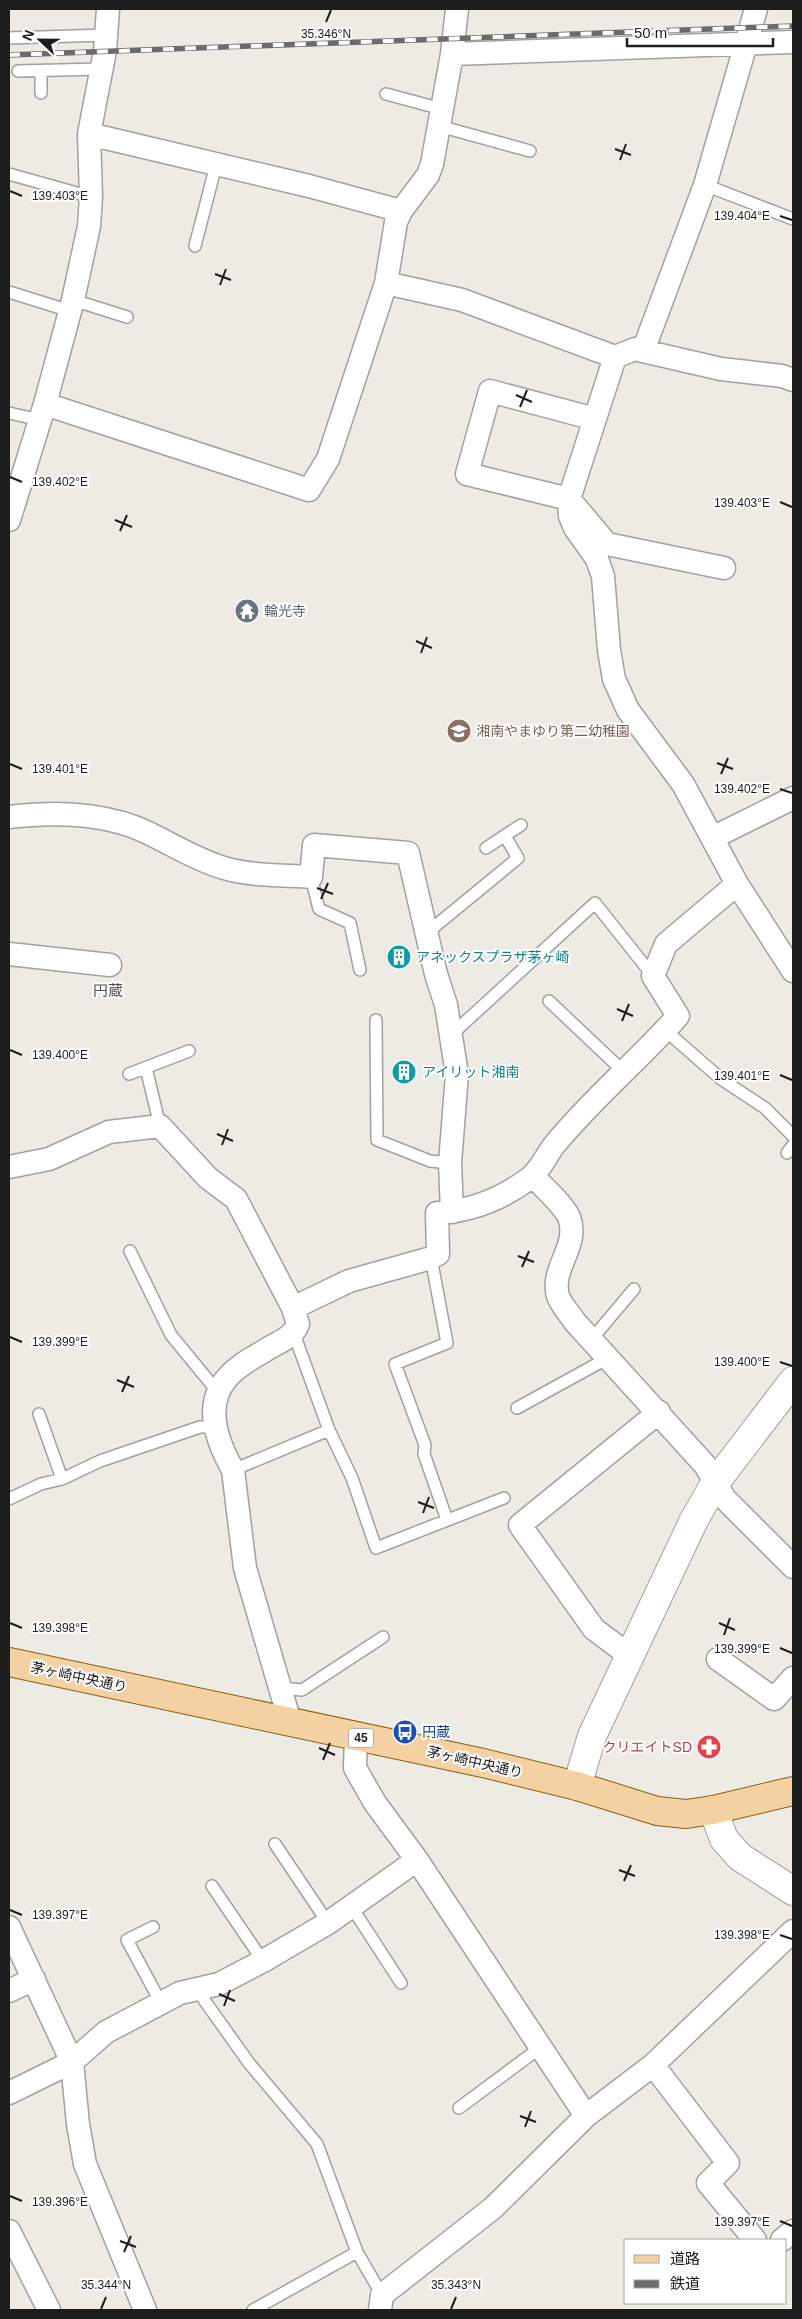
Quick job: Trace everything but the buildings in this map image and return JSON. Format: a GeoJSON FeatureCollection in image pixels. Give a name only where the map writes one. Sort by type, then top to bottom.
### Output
{"type":"FeatureCollection","features":[{"type":"Feature","properties":{"kind":"main road","name":"茅ヶ崎中央通り"},"geometry":{"type":"LineString","coordinates":[[9,1662],[483,1763],[577,1786],[657,1811],[686,1814],[713,1810],[793,1790]]}},
{"type":"Feature","properties":{"kind":"street"},"geometry":{"type":"LineString","coordinates":[[9,520],[42,412],[71,306],[89,226],[91,197],[89,134],[102,69],[108,9]]}},
{"type":"Feature","properties":{"kind":"street"},"geometry":{"type":"LineString","coordinates":[[42,412],[309,490],[328,459],[386,283],[396,222],[401,211],[428,175],[432,164],[452,54],[457,9]]}},
{"type":"Feature","properties":{"kind":"street"},"geometry":{"type":"LineString","coordinates":[[643,351],[706,185],[756,9]]}},
{"type":"Feature","properties":{"kind":"street"},"geometry":{"type":"LineString","coordinates":[[452,54],[793,42]]}},
{"type":"Feature","properties":{"kind":"street"},"geometry":{"type":"LineString","coordinates":[[89,134],[401,211]]}},
{"type":"Feature","properties":{"kind":"street"},"geometry":{"type":"LineString","coordinates":[[386,283],[462,300],[615,357],[635,349],[721,369],[782,376],[793,380]]}},
{"type":"Feature","properties":{"kind":"street"},"geometry":{"type":"LineString","coordinates":[[615,357],[570,499],[570,516],[575,528],[597,559],[603,576],[608,650],[614,679],[628,710],[683,784],[737,884],[793,971]]}},
{"type":"Feature","properties":{"kind":"street"},"geometry":{"type":"LineString","coordinates":[[596,419],[490,391],[467,474],[570,499],[607,544],[724,568]]}},
{"type":"Feature","properties":{"kind":"street"},"geometry":{"type":"LineString","coordinates":[[712,838],[793,798]]}},
{"type":"Feature","properties":{"kind":"street"},"geometry":{"type":"LineString","coordinates":[[9,817],[59,813],[107,819],[136,828],[224,868],[255,873],[311,877],[314,845],[408,853],[451,1035],[457,1074],[450,1163],[452,1212]]}},
{"type":"Feature","properties":{"kind":"street"},"geometry":{"type":"LineString","coordinates":[[293,1308],[349,1281],[431,1258],[438,1254],[437,1213],[452,1212],[503,1196],[533,1176],[556,1143],[678,1016],[653,976],[666,944],[737,884]]}},
{"type":"Feature","properties":{"kind":"street"},"geometry":{"type":"LineString","coordinates":[[9,954],[110,965]]}},
{"type":"Feature","properties":{"kind":"street"},"geometry":{"type":"LineString","coordinates":[[9,1167],[49,1159],[109,1132],[160,1126],[208,1178],[236,1199],[293,1308],[298,1324],[294,1334],[244,1363],[228,1376],[217,1391],[213,1406],[216,1427],[226,1457],[233,1470],[245,1568],[290,1722]]}},
{"type":"Feature","properties":{"kind":"street"},"geometry":{"type":"LineString","coordinates":[[533,1176],[568,1215],[572,1227],[572,1241],[556,1284],[558,1298],[575,1322],[659,1412],[705,1465],[725,1499],[793,1567]]}},
{"type":"Feature","properties":{"kind":"street"},"geometry":{"type":"LineString","coordinates":[[577,1786],[592,1736],[667,1573],[715,1483],[789,1396]]}},
{"type":"Feature","properties":{"kind":"street"},"geometry":{"type":"LineString","coordinates":[[630,1656],[594,1629],[520,1525],[659,1412]]}},
{"type":"Feature","properties":{"kind":"street"},"geometry":{"type":"LineString","coordinates":[[718,1659],[774,1699],[793,1678]]}},
{"type":"Feature","properties":{"kind":"street"},"geometry":{"type":"LineString","coordinates":[[356,1737],[355,1768],[375,1802],[416,1860],[586,2116]]}},
{"type":"Feature","properties":{"kind":"street"},"geometry":{"type":"LineString","coordinates":[[713,1810],[724,1839],[740,1857],[793,1890]]}},
{"type":"Feature","properties":{"kind":"street"},"geometry":{"type":"LineString","coordinates":[[9,2093],[72,2062],[106,2032],[180,1993],[220,1984],[262,1961],[328,1923],[416,1860]]}},
{"type":"Feature","properties":{"kind":"street"},"geometry":{"type":"LineString","coordinates":[[9,1927],[72,2062],[78,2124],[85,2164],[145,2310]]}},
{"type":"Feature","properties":{"kind":"street"},"geometry":{"type":"LineString","coordinates":[[381,2303],[493,2208],[586,2116],[653,2065],[793,1932]]}},
{"type":"Feature","properties":{"kind":"street"},"geometry":{"type":"LineString","coordinates":[[9,1991],[34,1979]]}},
{"type":"Feature","properties":{"kind":"street"},"geometry":{"type":"LineString","coordinates":[[653,2065],[728,2163],[708,2183],[754,2239]]}},
{"type":"Feature","properties":{"kind":"street"},"geometry":{"type":"LineString","coordinates":[[9,2231],[49,2310]]}},
{"type":"Feature","properties":{"kind":"street"},"geometry":{"type":"LineString","coordinates":[[783,2239],[793,2231]]}},
{"type":"Feature","properties":{"kind":"lane"},"geometry":{"type":"LineString","coordinates":[[9,38],[106,35]]}},
{"type":"Feature","properties":{"kind":"lane"},"geometry":{"type":"LineString","coordinates":[[18,71],[102,69]]}},
{"type":"Feature","properties":{"kind":"lane"},"geometry":{"type":"LineString","coordinates":[[41,71],[41,94]]}},
{"type":"Feature","properties":{"kind":"lane"},"geometry":{"type":"LineString","coordinates":[[386,94],[530,151]]}},
{"type":"Feature","properties":{"kind":"lane"},"geometry":{"type":"LineString","coordinates":[[195,246],[216,165]]}},
{"type":"Feature","properties":{"kind":"lane"},"geometry":{"type":"LineString","coordinates":[[9,174],[91,197]]}},
{"type":"Feature","properties":{"kind":"lane"},"geometry":{"type":"LineString","coordinates":[[706,185],[793,219]]}},
{"type":"Feature","properties":{"kind":"lane"},"geometry":{"type":"LineString","coordinates":[[9,292],[127,316]]}},
{"type":"Feature","properties":{"kind":"lane"},"geometry":{"type":"LineString","coordinates":[[9,413],[42,412]]}},
{"type":"Feature","properties":{"kind":"lane"},"geometry":{"type":"LineString","coordinates":[[486,848],[521,825]]}},
{"type":"Feature","properties":{"kind":"lane"},"geometry":{"type":"LineString","coordinates":[[428,932],[518,858],[505,836]]}},
{"type":"Feature","properties":{"kind":"lane"},"geometry":{"type":"LineString","coordinates":[[311,877],[320,909],[350,923],[360,970]]}},
{"type":"Feature","properties":{"kind":"lane"},"geometry":{"type":"LineString","coordinates":[[451,1035],[596,903],[653,976]]}},
{"type":"Feature","properties":{"kind":"lane"},"geometry":{"type":"LineString","coordinates":[[549,1001],[624,1072]]}},
{"type":"Feature","properties":{"kind":"lane"},"geometry":{"type":"LineString","coordinates":[[376,1020],[377,1140],[430,1160],[450,1163]]}},
{"type":"Feature","properties":{"kind":"lane"},"geometry":{"type":"LineString","coordinates":[[665,1030],[721,1079],[765,1108],[793,1136]]}},
{"type":"Feature","properties":{"kind":"lane"},"geometry":{"type":"LineString","coordinates":[[128,1074],[189,1052]]}},
{"type":"Feature","properties":{"kind":"lane"},"geometry":{"type":"LineString","coordinates":[[146,1068],[160,1126]]}},
{"type":"Feature","properties":{"kind":"lane"},"geometry":{"type":"LineString","coordinates":[[130,1251],[171,1335],[217,1391]]}},
{"type":"Feature","properties":{"kind":"lane"},"geometry":{"type":"LineString","coordinates":[[431,1258],[447,1343],[395,1364],[425,1445],[424,1454],[448,1520]]}},
{"type":"Feature","properties":{"kind":"lane"},"geometry":{"type":"LineString","coordinates":[[591,1340],[634,1289]]}},
{"type":"Feature","properties":{"kind":"lane"},"geometry":{"type":"LineString","coordinates":[[294,1334],[329,1430],[352,1478],[376,1548],[504,1498]]}},
{"type":"Feature","properties":{"kind":"lane"},"geometry":{"type":"LineString","coordinates":[[518,1408],[608,1358]]}},
{"type":"Feature","properties":{"kind":"lane"},"geometry":{"type":"LineString","coordinates":[[39,1414],[62,1479]]}},
{"type":"Feature","properties":{"kind":"lane"},"geometry":{"type":"LineString","coordinates":[[9,1499],[41,1484],[62,1479],[100,1461],[200,1427],[216,1427]]}},
{"type":"Feature","properties":{"kind":"lane"},"geometry":{"type":"LineString","coordinates":[[233,1470],[329,1430]]}},
{"type":"Feature","properties":{"kind":"lane"},"geometry":{"type":"LineString","coordinates":[[280,1688],[302,1690],[383,1637]]}},
{"type":"Feature","properties":{"kind":"lane"},"geometry":{"type":"LineString","coordinates":[[275,1844],[328,1923]]}},
{"type":"Feature","properties":{"kind":"lane"},"geometry":{"type":"LineString","coordinates":[[212,1886],[262,1961]]}},
{"type":"Feature","properties":{"kind":"lane"},"geometry":{"type":"LineString","coordinates":[[351,1906],[401,1983]]}},
{"type":"Feature","properties":{"kind":"lane"},"geometry":{"type":"LineString","coordinates":[[153,1927],[127,1940],[161,2003]]}},
{"type":"Feature","properties":{"kind":"lane"},"geometry":{"type":"LineString","coordinates":[[197,1990],[249,2063],[316,2144],[357,2252],[381,2303]]}},
{"type":"Feature","properties":{"kind":"lane"},"geometry":{"type":"LineString","coordinates":[[459,2108],[540,2047]]}},
{"type":"Feature","properties":{"kind":"lane"},"geometry":{"type":"LineString","coordinates":[[253,2310],[357,2252]]}},
{"type":"Feature","properties":{"kind":"railway"},"geometry":{"type":"LineString","coordinates":[[9,55],[793,26]]}},
{"type":"Feature","properties":{"kind":"place","name":"輪光寺"},"geometry":{"type":"Point","coordinates":[247,611]}},
{"type":"Feature","properties":{"kind":"place","name":"湘南やまゆり第二幼稚園"},"geometry":{"type":"Point","coordinates":[459,731]}},
{"type":"Feature","properties":{"kind":"place","name":"アネックスプラザ茅ヶ崎"},"geometry":{"type":"Point","coordinates":[399,957]}},
{"type":"Feature","properties":{"kind":"place","name":"アイリット湘南"},"geometry":{"type":"Point","coordinates":[404,1072]}},
{"type":"Feature","properties":{"kind":"place","name":"円蔵"},"geometry":{"type":"Point","coordinates":[405,1732]}},
{"type":"Feature","properties":{"kind":"place","name":"クリエイトSD"},"geometry":{"type":"Point","coordinates":[709,1747]}},
{"type":"Feature","properties":{"kind":"district","name":"円蔵"},"geometry":{"type":"Point","coordinates":[108,990]}}]}
